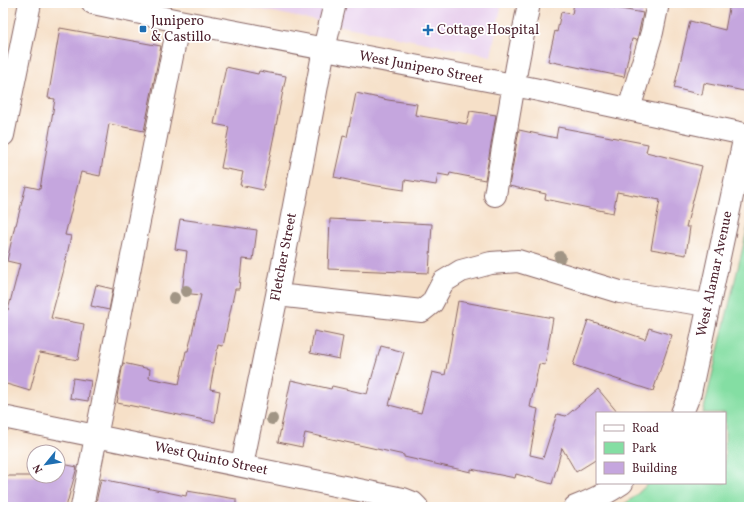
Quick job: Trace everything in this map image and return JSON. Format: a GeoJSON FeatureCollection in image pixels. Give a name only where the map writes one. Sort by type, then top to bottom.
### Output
{"type":"FeatureCollection","features":[{"type":"Feature","properties":{"kind":"street"},"geometry":{"type":"LineString","coordinates":[[3,136],[30,3]]}},
{"type":"Feature","properties":{"kind":"street","name":"West Junipero Street"},"geometry":{"type":"LineString","coordinates":[[93,3],[630,108],[747,135]]}},
{"type":"Feature","properties":{"kind":"street","name":"Fletcher Street"},"geometry":{"type":"LineString","coordinates":[[242,465],[277,295],[324,49],[335,3]]}},
{"type":"Feature","properties":{"kind":"street"},"geometry":{"type":"LineString","coordinates":[[495,195],[529,3]]}},
{"type":"Feature","properties":{"kind":"street"},"geometry":{"type":"LineString","coordinates":[[630,108],[652,32],[658,3]]}},
{"type":"Feature","properties":{"kind":"street"},"geometry":{"type":"LineString","coordinates":[[82,507],[179,21]]}},
{"type":"Feature","properties":{"kind":"street","name":"West Alamar Avenue"},"geometry":{"type":"LineString","coordinates":[[682,412],[690,393],[708,305],[747,135]]}},
{"type":"Feature","properties":{"kind":"street"},"geometry":{"type":"LineString","coordinates":[[277,295],[422,311],[432,303],[443,282],[461,271],[491,263],[518,261],[620,292],[708,305]]}},
{"type":"Feature","properties":{"kind":"street","name":"West Quinto Street"},"geometry":{"type":"LineString","coordinates":[[3,417],[403,499],[413,503],[417,507]]}},
{"type":"Feature","properties":{"kind":"street"},"geometry":{"type":"LineString","coordinates":[[575,507],[588,503],[621,484]]}},
{"type":"Feature","properties":{"kind":"shaded area","name":"Cottage Hospital"},"geometry":{"type":"Polygon","coordinates":[[[228,3],[502,3],[491,56],[228,3]]]}},
{"type":"Feature","properties":{"kind":"green space"},"geometry":{"type":"Polygon","coordinates":[[[749,222],[749,507],[620,507],[633,498],[648,484],[726,484],[726,412],[703,412],[749,222]]]}},
{"type":"Feature","properties":{"kind":"building"},"geometry":{"type":"Polygon","coordinates":[[[574,3],[588,3],[643,13],[637,40],[632,39],[624,77],[548,61],[555,31],[557,32],[561,12],[572,14],[574,3]]]}},
{"type":"Feature","properties":{"kind":"building"},"geometry":{"type":"Polygon","coordinates":[[[730,3],[749,3],[749,92],[704,83],[702,95],[674,88],[690,21],[725,30],[730,3]]]}},
{"type":"Feature","properties":{"kind":"building"},"geometry":{"type":"Polygon","coordinates":[[[60,28],[161,46],[144,131],[109,124],[100,176],[81,172],[65,235],[71,236],[51,318],[84,324],[78,360],[40,353],[30,391],[3,383],[3,309],[8,310],[20,264],[7,261],[26,186],[40,189],[55,99],[48,98],[60,28]]]}},
{"type":"Feature","properties":{"kind":"building"},"geometry":{"type":"Polygon","coordinates":[[[226,67],[258,74],[259,71],[286,76],[263,190],[240,185],[243,172],[221,168],[229,127],[214,124],[226,67]]]}},
{"type":"Feature","properties":{"kind":"building"},"geometry":{"type":"Polygon","coordinates":[[[356,93],[388,100],[417,104],[415,115],[467,124],[470,111],[496,115],[485,180],[450,173],[449,176],[438,174],[436,185],[405,180],[404,190],[334,177],[343,136],[347,137],[356,93]]]}},
{"type":"Feature","properties":{"kind":"building"},"geometry":{"type":"Polygon","coordinates":[[[558,127],[648,144],[646,152],[702,166],[686,227],[690,227],[686,255],[651,249],[660,200],[617,192],[613,213],[545,199],[546,194],[509,186],[519,130],[556,138],[558,127]]]}},
{"type":"Feature","properties":{"kind":"building"},"geometry":{"type":"Polygon","coordinates":[[[180,219],[257,230],[253,260],[242,259],[239,289],[235,289],[223,346],[218,345],[210,389],[220,391],[215,422],[117,403],[123,363],[150,369],[149,378],[179,384],[201,295],[182,293],[187,251],[175,249],[180,219]]]}},
{"type":"Feature","properties":{"kind":"building"},"geometry":{"type":"Polygon","coordinates":[[[330,219],[432,224],[429,273],[328,269],[330,219]]]}},
{"type":"Feature","properties":{"kind":"building"},"geometry":{"type":"Polygon","coordinates":[[[96,285],[113,289],[109,310],[91,306],[96,285]]]}},
{"type":"Feature","properties":{"kind":"building"},"geometry":{"type":"Polygon","coordinates":[[[458,301],[553,318],[545,365],[539,364],[530,407],[538,409],[530,455],[543,458],[557,414],[566,416],[598,389],[617,412],[596,412],[596,460],[576,472],[562,448],[552,484],[516,474],[515,478],[471,469],[471,472],[404,457],[404,455],[305,433],[302,447],[278,442],[291,380],[331,389],[332,386],[367,394],[381,346],[404,352],[389,405],[421,413],[432,372],[445,375],[458,301]]]}},
{"type":"Feature","properties":{"kind":"building"},"geometry":{"type":"Polygon","coordinates":[[[588,320],[645,339],[649,328],[672,335],[653,391],[573,365],[588,320]]]}},
{"type":"Feature","properties":{"kind":"building"},"geometry":{"type":"Polygon","coordinates":[[[314,331],[343,337],[339,359],[310,353],[314,331]]]}},
{"type":"Feature","properties":{"kind":"building"},"geometry":{"type":"Polygon","coordinates":[[[73,378],[91,381],[88,401],[70,398],[73,378]]]}},
{"type":"Feature","properties":{"kind":"building"},"geometry":{"type":"Polygon","coordinates":[[[66,465],[77,467],[66,507],[3,507],[3,476],[26,476],[26,484],[66,484],[66,465]]]}},
{"type":"Feature","properties":{"kind":"building"},"geometry":{"type":"Polygon","coordinates":[[[101,479],[186,496],[187,491],[236,499],[236,507],[95,507],[101,479]]]}},
{"type":"Feature","properties":{"kind":"place","name":"Junipero & Castillo"},"geometry":{"type":"Point","coordinates":[143,29]}},
{"type":"Feature","properties":{"kind":"place","name":"Cottage Hospital"},"geometry":{"type":"Point","coordinates":[428,30]}}]}
